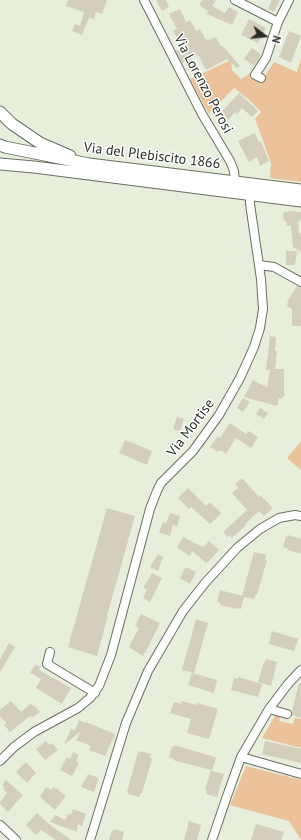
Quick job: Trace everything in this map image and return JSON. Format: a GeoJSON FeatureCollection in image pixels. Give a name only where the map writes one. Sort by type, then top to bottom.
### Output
{"type":"FeatureCollection","features":[{"type":"Feature","properties":{"kind":"main road"},"geometry":{"type":"LineString","coordinates":[[0,112],[12,124],[40,143],[89,164]]}},
{"type":"Feature","properties":{"kind":"main road","name":"Via del Plebiscito 1866"},"geometry":{"type":"LineString","coordinates":[[0,145],[11,149],[89,164],[301,190]]}},
{"type":"Feature","properties":{"kind":"main road","name":"Via del Plebiscito 1866"},"geometry":{"type":"LineString","coordinates":[[0,164],[301,201]]}},
{"type":"Feature","properties":{"kind":"street","name":"Via Lorenzo Perosi"},"geometry":{"type":"LineString","coordinates":[[144,0],[202,114],[230,161],[234,171],[235,182]]}},
{"type":"Feature","properties":{"kind":"street"},"geometry":{"type":"LineString","coordinates":[[235,0],[278,22]]}},
{"type":"Feature","properties":{"kind":"street"},"geometry":{"type":"LineString","coordinates":[[261,78],[255,75],[266,58],[278,22],[289,0]]}},
{"type":"Feature","properties":{"kind":"street","name":"Via Mortise"},"geometry":{"type":"LineString","coordinates":[[0,761],[22,740],[50,722],[78,708],[95,693],[105,674],[111,655],[150,509],[157,491],[161,483],[193,451],[219,415],[240,378],[260,328],[263,309],[250,194]]}},
{"type":"Feature","properties":{"kind":"street"},"geometry":{"type":"LineString","coordinates":[[259,265],[274,268],[301,282]]}},
{"type":"Feature","properties":{"kind":"street"},"geometry":{"type":"LineString","coordinates":[[90,840],[126,723],[148,671],[183,611],[204,583],[232,554],[260,529],[279,518],[301,516]]}},
{"type":"Feature","properties":{"kind":"street"},"geometry":{"type":"LineString","coordinates":[[50,652],[47,664],[95,693]]}},
{"type":"Feature","properties":{"kind":"street"},"geometry":{"type":"LineString","coordinates":[[212,840],[241,758],[269,709],[301,670]]}},
{"type":"Feature","properties":{"kind":"street"},"geometry":{"type":"LineString","coordinates":[[269,709],[287,714]]}},
{"type":"Feature","properties":{"kind":"street"},"geometry":{"type":"LineString","coordinates":[[241,758],[301,774]]}},
{"type":"Feature","properties":{"kind":"street"},"geometry":{"type":"LineString","coordinates":[[0,825],[16,840]]}},
{"type":"Feature","properties":{"kind":"shaded area"},"geometry":{"type":"Polygon","coordinates":[[[301,58],[301,182],[270,178],[271,163],[255,119],[261,112],[248,99],[234,88],[209,114],[190,79],[231,60],[232,70],[241,79],[254,71],[250,78],[260,84],[274,62],[297,72],[301,58]]]}},
{"type":"Feature","properties":{"kind":"shaded area"},"geometry":{"type":"Polygon","coordinates":[[[301,441],[301,470],[287,458],[301,441]]]}},
{"type":"Feature","properties":{"kind":"shaded area"},"geometry":{"type":"Polygon","coordinates":[[[276,714],[281,715],[279,721],[293,724],[295,718],[301,719],[301,748],[262,738],[276,714]]]}},
{"type":"Feature","properties":{"kind":"shaded area"},"geometry":{"type":"Polygon","coordinates":[[[246,766],[301,780],[301,840],[289,821],[230,805],[246,766]]]}},
{"type":"Feature","properties":{"kind":"building"},"geometry":{"type":"Polygon","coordinates":[[[68,0],[107,0],[102,14],[96,12],[94,19],[89,18],[82,35],[72,31],[75,24],[80,26],[84,12],[66,6],[68,0]]]}},
{"type":"Feature","properties":{"kind":"building"},"geometry":{"type":"Polygon","coordinates":[[[156,0],[166,0],[169,7],[162,11],[156,0]]]}},
{"type":"Feature","properties":{"kind":"building"},"geometry":{"type":"Polygon","coordinates":[[[202,0],[216,0],[212,6],[225,13],[229,7],[238,12],[232,25],[207,14],[208,11],[199,5],[202,0]]]}},
{"type":"Feature","properties":{"kind":"building"},"geometry":{"type":"Polygon","coordinates":[[[272,0],[280,0],[274,12],[268,9],[272,0]]]}},
{"type":"Feature","properties":{"kind":"building"},"geometry":{"type":"Polygon","coordinates":[[[180,9],[186,22],[190,20],[196,31],[200,29],[206,40],[216,37],[220,45],[224,47],[240,66],[237,68],[227,59],[206,70],[198,55],[182,63],[176,51],[182,48],[173,31],[177,29],[169,14],[180,9]]]}},
{"type":"Feature","properties":{"kind":"building"},"geometry":{"type":"Polygon","coordinates":[[[249,19],[266,28],[258,43],[241,35],[249,19]]]}},
{"type":"Feature","properties":{"kind":"building"},"geometry":{"type":"Polygon","coordinates":[[[289,31],[301,36],[291,63],[279,57],[289,31]]]}},
{"type":"Feature","properties":{"kind":"building"},"geometry":{"type":"Polygon","coordinates":[[[252,48],[261,55],[254,66],[244,59],[252,48]]]}},
{"type":"Feature","properties":{"kind":"building"},"geometry":{"type":"Polygon","coordinates":[[[239,93],[258,111],[252,117],[242,108],[237,114],[235,112],[225,124],[217,117],[239,93]]]}},
{"type":"Feature","properties":{"kind":"building"},"geometry":{"type":"Polygon","coordinates":[[[255,133],[259,142],[261,141],[269,161],[260,166],[257,157],[249,162],[238,141],[255,133]]]}},
{"type":"Feature","properties":{"kind":"building"},"geometry":{"type":"Polygon","coordinates":[[[283,212],[301,212],[301,220],[298,221],[299,234],[301,233],[301,252],[293,247],[291,226],[287,226],[286,221],[284,221],[283,212]]]}},
{"type":"Feature","properties":{"kind":"building"},"geometry":{"type":"Polygon","coordinates":[[[286,251],[297,251],[295,265],[286,265],[286,251]]]}},
{"type":"Feature","properties":{"kind":"building"},"geometry":{"type":"Polygon","coordinates":[[[297,286],[301,287],[301,326],[292,326],[292,309],[287,306],[288,300],[297,286]]]}},
{"type":"Feature","properties":{"kind":"building"},"geometry":{"type":"Polygon","coordinates":[[[270,336],[276,337],[275,351],[277,351],[275,369],[284,369],[285,394],[282,399],[279,398],[277,406],[244,397],[253,380],[267,387],[270,370],[266,370],[270,336]]]}},
{"type":"Feature","properties":{"kind":"building"},"geometry":{"type":"Polygon","coordinates":[[[243,398],[250,402],[243,412],[237,408],[243,398]]]}},
{"type":"Feature","properties":{"kind":"building"},"geometry":{"type":"Polygon","coordinates":[[[260,408],[268,413],[264,419],[256,414],[260,408]]]}},
{"type":"Feature","properties":{"kind":"building"},"geometry":{"type":"Polygon","coordinates":[[[177,417],[184,419],[180,431],[173,429],[177,417]]]}},
{"type":"Feature","properties":{"kind":"building"},"geometry":{"type":"Polygon","coordinates":[[[230,423],[246,434],[249,431],[258,437],[251,448],[236,438],[226,454],[220,450],[218,452],[210,447],[218,436],[220,438],[230,423]]]}},
{"type":"Feature","properties":{"kind":"building"},"geometry":{"type":"Polygon","coordinates":[[[125,440],[152,451],[147,465],[119,453],[125,440]]]}},
{"type":"Feature","properties":{"kind":"building"},"geometry":{"type":"Polygon","coordinates":[[[242,478],[259,497],[260,495],[273,508],[264,516],[259,511],[232,538],[229,535],[227,537],[223,532],[247,510],[232,493],[238,488],[235,484],[242,478]]]}},
{"type":"Feature","properties":{"kind":"building"},"geometry":{"type":"Polygon","coordinates":[[[188,488],[206,506],[210,502],[220,512],[221,514],[210,524],[191,507],[189,509],[178,498],[188,488]]]}},
{"type":"Feature","properties":{"kind":"building"},"geometry":{"type":"Polygon","coordinates":[[[107,508],[135,516],[97,656],[68,647],[107,508]]]}},
{"type":"Feature","properties":{"kind":"building"},"geometry":{"type":"Polygon","coordinates":[[[170,513],[180,516],[177,527],[173,525],[170,536],[159,532],[163,522],[166,523],[170,513]]]}},
{"type":"Feature","properties":{"kind":"building"},"geometry":{"type":"Polygon","coordinates":[[[288,535],[301,539],[301,554],[283,547],[286,536],[288,537],[288,535]]]}},
{"type":"Feature","properties":{"kind":"building"},"geometry":{"type":"Polygon","coordinates":[[[183,537],[203,547],[209,541],[219,550],[206,563],[192,551],[190,556],[177,548],[183,537]]]}},
{"type":"Feature","properties":{"kind":"building"},"geometry":{"type":"Polygon","coordinates":[[[254,552],[266,555],[265,560],[267,560],[257,595],[256,594],[254,599],[244,597],[241,609],[220,605],[220,603],[217,602],[220,590],[242,596],[254,552]]]}},
{"type":"Feature","properties":{"kind":"building"},"geometry":{"type":"Polygon","coordinates":[[[158,554],[163,557],[158,571],[150,567],[158,554]]]}},
{"type":"Feature","properties":{"kind":"building"},"geometry":{"type":"Polygon","coordinates":[[[186,567],[196,572],[190,584],[180,578],[186,567]]]}},
{"type":"Feature","properties":{"kind":"building"},"geometry":{"type":"Polygon","coordinates":[[[152,573],[162,578],[150,602],[143,598],[147,590],[143,588],[152,573]]]}},
{"type":"Feature","properties":{"kind":"building"},"geometry":{"type":"Polygon","coordinates":[[[141,614],[160,623],[143,656],[129,647],[139,628],[135,626],[141,614]]]}},
{"type":"Feature","properties":{"kind":"building"},"geometry":{"type":"Polygon","coordinates":[[[196,619],[208,623],[194,673],[182,670],[196,619]]]}},
{"type":"Feature","properties":{"kind":"building"},"geometry":{"type":"Polygon","coordinates":[[[272,631],[298,639],[294,651],[269,644],[272,631]]]}},
{"type":"Feature","properties":{"kind":"building"},"geometry":{"type":"Polygon","coordinates":[[[9,643],[15,647],[0,672],[0,659],[9,643]]]}},
{"type":"Feature","properties":{"kind":"building"},"geometry":{"type":"Polygon","coordinates":[[[266,659],[277,662],[271,686],[258,682],[266,659]]]}},
{"type":"Feature","properties":{"kind":"building"},"geometry":{"type":"Polygon","coordinates":[[[35,665],[41,666],[39,670],[71,688],[62,704],[36,688],[41,679],[30,673],[35,665]]]}},
{"type":"Feature","properties":{"kind":"building"},"geometry":{"type":"Polygon","coordinates":[[[192,673],[217,680],[214,693],[188,685],[192,673]]]}},
{"type":"Feature","properties":{"kind":"building"},"geometry":{"type":"Polygon","coordinates":[[[238,677],[262,684],[258,697],[231,690],[234,678],[238,679],[238,677]]]}},
{"type":"Feature","properties":{"kind":"building"},"geometry":{"type":"Polygon","coordinates":[[[299,683],[301,683],[301,718],[292,715],[299,683]]]}},
{"type":"Feature","properties":{"kind":"building"},"geometry":{"type":"Polygon","coordinates":[[[11,701],[21,712],[30,704],[36,707],[40,712],[32,718],[30,716],[10,732],[4,725],[6,723],[0,716],[0,710],[11,701]]]}},
{"type":"Feature","properties":{"kind":"building"},"geometry":{"type":"Polygon","coordinates":[[[182,701],[196,705],[197,703],[218,709],[209,739],[187,733],[191,719],[170,713],[174,702],[181,704],[182,701]]]}},
{"type":"Feature","properties":{"kind":"building"},"geometry":{"type":"Polygon","coordinates":[[[79,720],[115,734],[105,756],[89,750],[91,746],[76,740],[81,731],[64,745],[71,729],[75,730],[79,720]]]}},
{"type":"Feature","properties":{"kind":"building"},"geometry":{"type":"Polygon","coordinates":[[[46,741],[50,745],[52,743],[58,750],[45,760],[36,749],[46,741]]]}},
{"type":"Feature","properties":{"kind":"building"},"geometry":{"type":"Polygon","coordinates":[[[265,741],[301,749],[301,763],[262,754],[265,741]]]}},
{"type":"Feature","properties":{"kind":"building"},"geometry":{"type":"Polygon","coordinates":[[[174,745],[216,758],[212,771],[224,774],[217,797],[206,794],[207,791],[205,790],[211,770],[173,760],[174,759],[169,757],[172,746],[174,747],[174,745]]]}},
{"type":"Feature","properties":{"kind":"building"},"geometry":{"type":"Polygon","coordinates":[[[140,751],[151,754],[150,758],[152,759],[142,793],[139,797],[128,794],[129,793],[127,792],[138,752],[140,753],[140,751]]]}},
{"type":"Feature","properties":{"kind":"building"},"geometry":{"type":"Polygon","coordinates":[[[73,752],[79,755],[76,762],[79,763],[72,776],[60,770],[67,757],[70,759],[73,752]]]}},
{"type":"Feature","properties":{"kind":"building"},"geometry":{"type":"Polygon","coordinates":[[[26,762],[36,773],[27,783],[16,772],[26,762]]]}},
{"type":"Feature","properties":{"kind":"building"},"geometry":{"type":"Polygon","coordinates":[[[88,774],[99,778],[94,792],[81,787],[88,774]]]}},
{"type":"Feature","properties":{"kind":"building"},"geometry":{"type":"Polygon","coordinates":[[[6,780],[23,795],[8,812],[0,804],[7,793],[3,789],[4,788],[2,785],[6,780]]]}},
{"type":"Feature","properties":{"kind":"building"},"geometry":{"type":"Polygon","coordinates":[[[46,787],[51,790],[54,787],[66,796],[55,810],[40,797],[46,787]]]}},
{"type":"Feature","properties":{"kind":"building"},"geometry":{"type":"Polygon","coordinates":[[[73,809],[86,814],[82,826],[78,824],[77,832],[50,822],[55,815],[65,820],[68,814],[71,815],[73,809]]]}},
{"type":"Feature","properties":{"kind":"building"},"geometry":{"type":"Polygon","coordinates":[[[37,813],[71,840],[56,840],[41,830],[36,835],[26,825],[37,813]]]}},
{"type":"Feature","properties":{"kind":"building"},"geometry":{"type":"Polygon","coordinates":[[[189,821],[201,825],[197,840],[184,840],[189,821]]]}},
{"type":"Feature","properties":{"kind":"building"},"geometry":{"type":"Polygon","coordinates":[[[256,824],[284,832],[281,840],[251,840],[256,824]]]}},
{"type":"Feature","properties":{"kind":"building"},"geometry":{"type":"Polygon","coordinates":[[[114,829],[124,832],[122,840],[109,840],[114,829]]]}}]}
